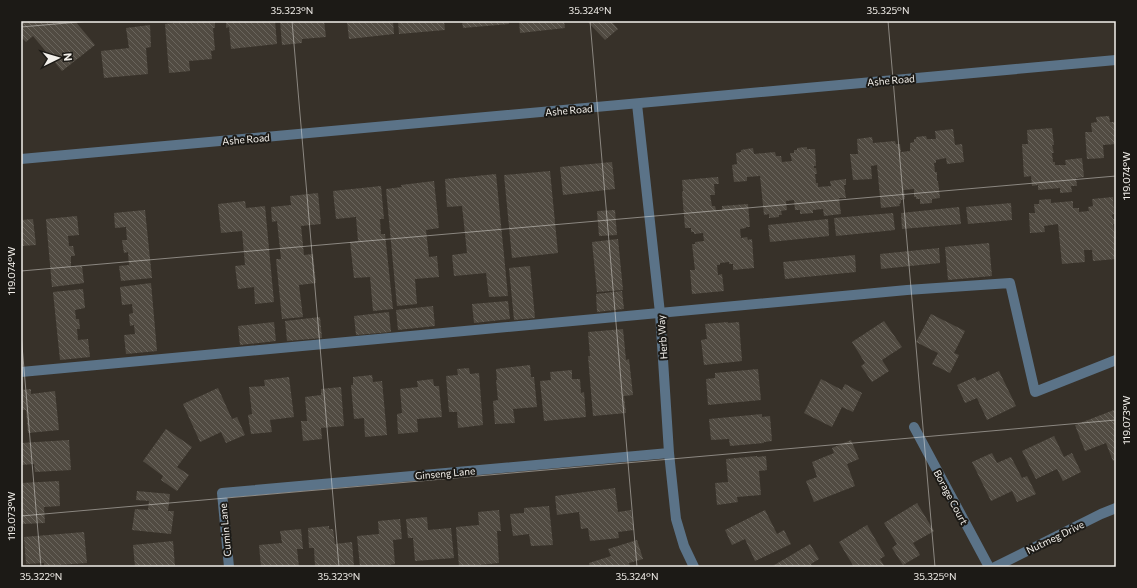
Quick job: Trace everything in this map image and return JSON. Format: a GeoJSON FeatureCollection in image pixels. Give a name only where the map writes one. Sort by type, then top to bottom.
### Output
{"type":"FeatureCollection","features":[{"type":"Feature","properties":{"kind":"street","name":"Ashe Road"},"geometry":{"type":"LineString","coordinates":[[21,159],[1116,60]]}},
{"type":"Feature","properties":{"kind":"street","name":"Herb Way"},"geometry":{"type":"LineString","coordinates":[[637,104],[660,313],[669,453],[676,519],[684,546],[694,567]]}},
{"type":"Feature","properties":{"kind":"street"},"geometry":{"type":"LineString","coordinates":[[21,372],[907,290],[1010,283],[1035,392],[1116,360]]}},
{"type":"Feature","properties":{"kind":"street","name":"Borage Court"},"geometry":{"type":"LineString","coordinates":[[914,427],[989,567]]}},
{"type":"Feature","properties":{"kind":"street","name":"Ginseng Lane"},"geometry":{"type":"LineString","coordinates":[[222,493],[669,453]]}},
{"type":"Feature","properties":{"kind":"street","name":"Cumin Lane"},"geometry":{"type":"LineString","coordinates":[[222,493],[229,567]]}},
{"type":"Feature","properties":{"kind":"street","name":"Nutmeg Drive"},"geometry":{"type":"LineString","coordinates":[[995,567],[1116,508]]}},
{"type":"Feature","properties":{"kind":"building"},"geometry":{"type":"Polygon","coordinates":[[[21,21],[75,21],[95,45],[62,71],[33,36],[26,42],[21,37],[21,21]]]}},
{"type":"Feature","properties":{"kind":"building"},"geometry":{"type":"Polygon","coordinates":[[[191,21],[215,21],[215,28],[213,28],[215,50],[211,51],[212,59],[189,61],[190,71],[169,73],[165,24],[191,21]]]}},
{"type":"Feature","properties":{"kind":"building"},"geometry":{"type":"Polygon","coordinates":[[[226,21],[275,21],[277,44],[231,49],[229,27],[226,28],[226,21]]]}},
{"type":"Feature","properties":{"kind":"building"},"geometry":{"type":"Polygon","coordinates":[[[280,21],[324,21],[326,37],[302,39],[302,43],[282,45],[280,21]]]}},
{"type":"Feature","properties":{"kind":"building"},"geometry":{"type":"Polygon","coordinates":[[[347,21],[393,21],[394,34],[349,39],[347,21]]]}},
{"type":"Feature","properties":{"kind":"building"},"geometry":{"type":"Polygon","coordinates":[[[398,21],[444,21],[445,30],[399,34],[398,21]]]}},
{"type":"Feature","properties":{"kind":"building"},"geometry":{"type":"Polygon","coordinates":[[[462,21],[508,21],[509,24],[463,28],[462,21]]]}},
{"type":"Feature","properties":{"kind":"building"},"geometry":{"type":"Polygon","coordinates":[[[519,21],[564,21],[565,28],[520,33],[519,21]]]}},
{"type":"Feature","properties":{"kind":"building"},"geometry":{"type":"Polygon","coordinates":[[[587,21],[611,21],[618,29],[605,40],[587,21]]]}},
{"type":"Feature","properties":{"kind":"building"},"geometry":{"type":"Polygon","coordinates":[[[150,25],[151,47],[146,48],[148,74],[104,78],[101,51],[129,48],[126,28],[150,25]]]}},
{"type":"Feature","properties":{"kind":"building"},"geometry":{"type":"Polygon","coordinates":[[[1109,116],[1110,122],[1116,122],[1116,144],[1103,145],[1104,158],[1087,159],[1085,132],[1092,132],[1091,123],[1097,122],[1096,117],[1109,116]]]}},
{"type":"Feature","properties":{"kind":"building"},"geometry":{"type":"Polygon","coordinates":[[[1052,128],[1054,145],[1052,145],[1054,153],[1052,153],[1053,162],[1055,162],[1055,165],[1066,165],[1065,160],[1082,158],[1084,177],[1076,178],[1077,186],[1071,186],[1072,192],[1060,193],[1060,188],[1038,190],[1038,185],[1032,186],[1031,176],[1024,177],[1022,144],[1028,144],[1027,130],[1052,128]]]}},
{"type":"Feature","properties":{"kind":"building"},"geometry":{"type":"Polygon","coordinates":[[[953,129],[955,145],[962,144],[964,162],[947,164],[946,158],[936,160],[936,163],[934,163],[935,172],[937,172],[940,198],[932,199],[932,203],[920,204],[920,199],[916,199],[916,197],[914,197],[914,189],[904,190],[905,199],[901,200],[901,203],[899,204],[900,206],[881,208],[877,165],[871,166],[872,179],[853,180],[850,154],[858,154],[857,139],[872,137],[873,143],[895,141],[896,144],[900,144],[901,152],[910,151],[910,143],[914,142],[916,137],[926,136],[927,139],[936,139],[935,131],[953,129]]]}},
{"type":"Feature","properties":{"kind":"building"},"geometry":{"type":"Polygon","coordinates":[[[807,147],[807,149],[815,149],[816,166],[814,166],[814,168],[816,168],[817,174],[815,174],[818,187],[831,186],[830,181],[846,179],[846,185],[844,185],[846,198],[839,198],[841,214],[824,216],[823,209],[813,210],[813,213],[800,214],[800,210],[795,210],[794,200],[786,201],[787,210],[781,211],[782,215],[779,215],[779,217],[769,218],[769,214],[764,215],[760,176],[747,177],[747,181],[734,182],[732,165],[737,164],[736,153],[741,152],[741,150],[753,148],[754,154],[775,152],[776,156],[781,156],[782,162],[792,161],[790,153],[794,153],[794,150],[797,150],[797,148],[807,147]]]}},
{"type":"Feature","properties":{"kind":"building"},"geometry":{"type":"Polygon","coordinates":[[[612,162],[615,189],[563,195],[560,167],[612,162]]]}},
{"type":"Feature","properties":{"kind":"building"},"geometry":{"type":"Polygon","coordinates":[[[550,171],[558,253],[512,258],[504,175],[550,171]]]}},
{"type":"Feature","properties":{"kind":"building"},"geometry":{"type":"Polygon","coordinates":[[[496,174],[508,296],[489,297],[486,273],[454,276],[452,255],[467,253],[462,206],[447,207],[445,179],[496,174]]]}},
{"type":"Feature","properties":{"kind":"building"},"geometry":{"type":"Polygon","coordinates":[[[718,177],[719,184],[714,184],[715,195],[710,195],[712,206],[715,206],[716,210],[722,210],[722,206],[748,204],[750,227],[740,229],[741,238],[747,237],[748,240],[752,239],[754,268],[733,270],[733,264],[729,264],[729,262],[720,263],[720,265],[717,265],[718,275],[722,274],[724,291],[692,294],[690,270],[695,270],[692,244],[695,244],[695,242],[704,241],[703,233],[694,234],[694,232],[691,232],[691,228],[685,228],[682,180],[718,177]]]}},
{"type":"Feature","properties":{"kind":"building"},"geometry":{"type":"Polygon","coordinates":[[[434,181],[439,228],[426,230],[429,257],[437,256],[439,277],[415,279],[417,304],[397,306],[386,189],[402,187],[401,185],[434,181]]]}},
{"type":"Feature","properties":{"kind":"building"},"geometry":{"type":"Polygon","coordinates":[[[381,186],[384,219],[380,219],[381,234],[385,234],[393,309],[373,311],[370,277],[354,278],[350,242],[358,241],[356,217],[336,219],[333,191],[381,186]]]}},
{"type":"Feature","properties":{"kind":"building"},"geometry":{"type":"Polygon","coordinates":[[[318,193],[321,224],[301,226],[304,255],[313,254],[316,283],[299,285],[303,317],[282,319],[276,259],[281,259],[277,221],[272,222],[271,207],[291,205],[290,196],[318,193]]]}},
{"type":"Feature","properties":{"kind":"building"},"geometry":{"type":"Polygon","coordinates":[[[1113,197],[1114,214],[1112,215],[1113,219],[1115,219],[1115,224],[1113,224],[1114,232],[1116,232],[1116,259],[1093,261],[1092,250],[1084,250],[1085,262],[1062,264],[1058,224],[1044,226],[1045,232],[1030,233],[1029,213],[1035,213],[1034,204],[1039,204],[1039,200],[1051,199],[1051,203],[1073,201],[1073,208],[1079,208],[1079,212],[1089,211],[1088,207],[1093,206],[1092,199],[1113,197]]]}},
{"type":"Feature","properties":{"kind":"building"},"geometry":{"type":"Polygon","coordinates":[[[245,201],[246,208],[265,206],[274,302],[255,304],[254,287],[238,289],[235,266],[245,265],[242,231],[221,233],[218,204],[245,201]]]}},
{"type":"Feature","properties":{"kind":"building"},"geometry":{"type":"Polygon","coordinates":[[[1011,203],[1012,220],[968,224],[966,207],[1011,203]]]}},
{"type":"Feature","properties":{"kind":"building"},"geometry":{"type":"Polygon","coordinates":[[[959,207],[961,224],[902,229],[901,213],[959,207]]]}},
{"type":"Feature","properties":{"kind":"building"},"geometry":{"type":"Polygon","coordinates":[[[145,210],[152,278],[121,281],[119,266],[129,265],[128,252],[124,253],[122,240],[127,240],[126,227],[115,228],[114,213],[145,210]]]}},
{"type":"Feature","properties":{"kind":"building"},"geometry":{"type":"Polygon","coordinates":[[[615,210],[617,235],[599,236],[597,211],[615,210]]]}},
{"type":"Feature","properties":{"kind":"building"},"geometry":{"type":"Polygon","coordinates":[[[893,213],[895,230],[836,236],[834,218],[893,213]]]}},
{"type":"Feature","properties":{"kind":"building"},"geometry":{"type":"Polygon","coordinates":[[[77,216],[79,235],[68,236],[69,246],[73,246],[75,256],[71,256],[71,267],[82,266],[84,283],[52,287],[46,219],[77,216]]]}},
{"type":"Feature","properties":{"kind":"building"},"geometry":{"type":"Polygon","coordinates":[[[33,219],[36,245],[21,246],[21,220],[33,219]]]}},
{"type":"Feature","properties":{"kind":"building"},"geometry":{"type":"Polygon","coordinates":[[[828,219],[829,236],[770,242],[768,225],[828,219]]]}},
{"type":"Feature","properties":{"kind":"building"},"geometry":{"type":"Polygon","coordinates":[[[618,239],[623,290],[597,292],[592,242],[618,239]]]}},
{"type":"Feature","properties":{"kind":"building"},"geometry":{"type":"Polygon","coordinates":[[[989,243],[992,276],[948,280],[945,247],[989,243]]]}},
{"type":"Feature","properties":{"kind":"building"},"geometry":{"type":"Polygon","coordinates":[[[939,248],[940,263],[881,269],[880,254],[939,248]]]}},
{"type":"Feature","properties":{"kind":"building"},"geometry":{"type":"Polygon","coordinates":[[[855,255],[856,272],[785,279],[783,262],[855,255]]]}},
{"type":"Feature","properties":{"kind":"building"},"geometry":{"type":"Polygon","coordinates":[[[530,266],[535,318],[514,320],[509,268],[530,266]]]}},
{"type":"Feature","properties":{"kind":"building"},"geometry":{"type":"Polygon","coordinates":[[[151,283],[157,351],[126,354],[124,335],[135,334],[134,325],[130,326],[129,314],[133,313],[132,304],[122,305],[120,287],[151,283]]]}},
{"type":"Feature","properties":{"kind":"building"},"geometry":{"type":"Polygon","coordinates":[[[83,289],[85,308],[75,310],[76,319],[79,319],[80,329],[77,329],[78,340],[88,339],[90,357],[60,360],[53,292],[83,289]]]}},
{"type":"Feature","properties":{"kind":"building"},"geometry":{"type":"Polygon","coordinates":[[[622,291],[624,309],[597,312],[596,294],[622,291]]]}},
{"type":"Feature","properties":{"kind":"building"},"geometry":{"type":"Polygon","coordinates":[[[508,301],[510,319],[474,323],[472,304],[508,301]]]}},
{"type":"Feature","properties":{"kind":"building"},"geometry":{"type":"Polygon","coordinates":[[[433,306],[435,326],[398,330],[396,310],[433,306]]]}},
{"type":"Feature","properties":{"kind":"building"},"geometry":{"type":"Polygon","coordinates":[[[389,312],[391,332],[356,335],[354,316],[389,312]]]}},
{"type":"Feature","properties":{"kind":"building"},"geometry":{"type":"Polygon","coordinates":[[[931,314],[965,331],[954,353],[959,355],[950,373],[932,364],[938,353],[916,342],[931,314]]]}},
{"type":"Feature","properties":{"kind":"building"},"geometry":{"type":"Polygon","coordinates":[[[320,317],[322,338],[287,341],[285,321],[320,317]]]}},
{"type":"Feature","properties":{"kind":"building"},"geometry":{"type":"Polygon","coordinates":[[[884,321],[902,347],[882,360],[889,371],[872,382],[861,366],[865,363],[852,342],[884,321]]]}},
{"type":"Feature","properties":{"kind":"building"},"geometry":{"type":"Polygon","coordinates":[[[274,322],[276,341],[240,345],[238,326],[274,322]]]}},
{"type":"Feature","properties":{"kind":"building"},"geometry":{"type":"Polygon","coordinates":[[[739,322],[742,361],[704,365],[701,340],[707,339],[705,324],[739,322]]]}},
{"type":"Feature","properties":{"kind":"building"},"geometry":{"type":"Polygon","coordinates":[[[623,329],[626,360],[629,359],[633,395],[624,396],[626,413],[593,416],[588,356],[590,356],[588,332],[623,329]]]}},
{"type":"Feature","properties":{"kind":"building"},"geometry":{"type":"Polygon","coordinates":[[[530,365],[531,377],[534,377],[537,407],[513,409],[515,423],[495,424],[493,401],[498,400],[496,369],[530,365]]]}},
{"type":"Feature","properties":{"kind":"building"},"geometry":{"type":"Polygon","coordinates":[[[469,368],[470,374],[479,373],[483,425],[458,428],[457,412],[449,412],[446,376],[458,375],[457,369],[469,368]]]}},
{"type":"Feature","properties":{"kind":"building"},"geometry":{"type":"Polygon","coordinates":[[[758,369],[761,400],[708,405],[706,379],[715,378],[715,373],[758,369]]]}},
{"type":"Feature","properties":{"kind":"building"},"geometry":{"type":"Polygon","coordinates":[[[572,370],[572,379],[580,379],[581,393],[584,392],[586,417],[544,421],[540,381],[551,380],[550,372],[572,370]]]}},
{"type":"Feature","properties":{"kind":"building"},"geometry":{"type":"Polygon","coordinates":[[[999,371],[1016,406],[987,420],[977,398],[965,403],[957,385],[975,377],[977,381],[999,371]]]}},
{"type":"Feature","properties":{"kind":"building"},"geometry":{"type":"Polygon","coordinates":[[[372,375],[373,382],[382,381],[387,435],[365,437],[364,418],[354,419],[351,385],[353,385],[353,377],[372,375]]]}},
{"type":"Feature","properties":{"kind":"building"},"geometry":{"type":"Polygon","coordinates":[[[289,377],[294,417],[270,420],[272,432],[251,434],[248,415],[252,414],[249,387],[265,386],[264,380],[289,377]]]}},
{"type":"Feature","properties":{"kind":"building"},"geometry":{"type":"Polygon","coordinates":[[[433,379],[434,386],[439,386],[442,417],[417,419],[418,432],[398,434],[397,414],[402,413],[400,389],[418,387],[417,381],[433,379]]]}},
{"type":"Feature","properties":{"kind":"building"},"geometry":{"type":"Polygon","coordinates":[[[821,379],[842,390],[845,384],[862,393],[853,412],[842,407],[832,427],[804,413],[821,379]]]}},
{"type":"Feature","properties":{"kind":"building"},"geometry":{"type":"Polygon","coordinates":[[[341,387],[344,426],[321,428],[322,439],[303,441],[301,421],[307,421],[305,397],[321,395],[321,389],[341,387]]]}},
{"type":"Feature","properties":{"kind":"building"},"geometry":{"type":"Polygon","coordinates":[[[218,388],[232,419],[237,417],[245,435],[226,443],[221,432],[200,442],[183,404],[218,388]]]}},
{"type":"Feature","properties":{"kind":"building"},"geometry":{"type":"Polygon","coordinates":[[[31,389],[31,394],[55,391],[59,430],[28,433],[26,410],[21,410],[21,390],[31,389]]]}},
{"type":"Feature","properties":{"kind":"building"},"geometry":{"type":"Polygon","coordinates":[[[1114,410],[1116,414],[1116,459],[1113,461],[1106,443],[1085,451],[1075,425],[1114,410]]]}},
{"type":"Feature","properties":{"kind":"building"},"geometry":{"type":"Polygon","coordinates":[[[762,414],[762,417],[770,416],[772,441],[730,446],[729,439],[711,440],[709,419],[762,414]]]}},
{"type":"Feature","properties":{"kind":"building"},"geometry":{"type":"Polygon","coordinates":[[[166,429],[192,447],[177,467],[189,475],[177,491],[161,480],[163,476],[143,461],[166,429]]]}},
{"type":"Feature","properties":{"kind":"building"},"geometry":{"type":"Polygon","coordinates":[[[1054,436],[1064,457],[1072,453],[1081,472],[1063,481],[1057,469],[1036,479],[1022,451],[1054,436]]]}},
{"type":"Feature","properties":{"kind":"building"},"geometry":{"type":"Polygon","coordinates":[[[69,440],[71,470],[35,472],[34,464],[21,465],[21,443],[69,440]]]}},
{"type":"Feature","properties":{"kind":"building"},"geometry":{"type":"Polygon","coordinates":[[[851,440],[859,459],[847,464],[855,486],[814,502],[806,481],[817,477],[812,462],[834,453],[832,448],[851,440]]]}},
{"type":"Feature","properties":{"kind":"building"},"geometry":{"type":"Polygon","coordinates":[[[992,453],[997,463],[1011,457],[1022,478],[1027,476],[1036,494],[1017,502],[1012,491],[991,501],[972,462],[992,453]]]}},
{"type":"Feature","properties":{"kind":"building"},"geometry":{"type":"Polygon","coordinates":[[[766,456],[767,470],[759,471],[761,495],[737,497],[738,502],[717,505],[715,483],[728,482],[726,459],[766,456]]]}},
{"type":"Feature","properties":{"kind":"building"},"geometry":{"type":"Polygon","coordinates":[[[59,481],[60,506],[44,507],[45,523],[22,524],[21,483],[59,481]]]}},
{"type":"Feature","properties":{"kind":"building"},"geometry":{"type":"Polygon","coordinates":[[[615,488],[618,512],[631,510],[634,530],[618,532],[619,538],[590,541],[588,528],[581,529],[579,512],[557,515],[555,496],[615,488]]]}},
{"type":"Feature","properties":{"kind":"building"},"geometry":{"type":"Polygon","coordinates":[[[137,491],[170,494],[168,511],[174,511],[171,534],[132,530],[135,509],[148,510],[149,501],[136,500],[137,491]]]}},
{"type":"Feature","properties":{"kind":"building"},"geometry":{"type":"Polygon","coordinates":[[[917,503],[934,531],[913,543],[920,555],[903,565],[892,548],[897,544],[884,523],[917,503]]]}},
{"type":"Feature","properties":{"kind":"building"},"geometry":{"type":"Polygon","coordinates":[[[549,506],[553,545],[531,546],[529,534],[513,536],[510,514],[524,513],[524,508],[549,506]]]}},
{"type":"Feature","properties":{"kind":"building"},"geometry":{"type":"Polygon","coordinates":[[[499,510],[501,531],[497,531],[499,563],[459,567],[456,527],[479,525],[478,512],[499,510]]]}},
{"type":"Feature","properties":{"kind":"building"},"geometry":{"type":"Polygon","coordinates":[[[765,510],[777,534],[784,530],[791,544],[755,561],[745,539],[732,545],[725,530],[765,510]]]}},
{"type":"Feature","properties":{"kind":"building"},"geometry":{"type":"Polygon","coordinates":[[[427,517],[428,530],[451,528],[454,558],[415,561],[413,538],[408,538],[406,519],[427,517]]]}},
{"type":"Feature","properties":{"kind":"building"},"geometry":{"type":"Polygon","coordinates":[[[400,519],[402,539],[393,540],[395,564],[360,567],[357,536],[379,534],[378,521],[400,519]]]}},
{"type":"Feature","properties":{"kind":"building"},"geometry":{"type":"Polygon","coordinates":[[[867,525],[885,556],[880,559],[885,567],[854,567],[839,542],[867,525]]]}},
{"type":"Feature","properties":{"kind":"building"},"geometry":{"type":"Polygon","coordinates":[[[329,526],[329,529],[333,529],[335,544],[352,542],[354,567],[315,567],[314,548],[309,548],[308,528],[329,526]]]}},
{"type":"Feature","properties":{"kind":"building"},"geometry":{"type":"Polygon","coordinates":[[[301,529],[303,549],[297,549],[299,567],[261,567],[259,545],[282,543],[280,531],[301,529]]]}},
{"type":"Feature","properties":{"kind":"building"},"geometry":{"type":"Polygon","coordinates":[[[84,532],[87,563],[44,566],[44,563],[26,564],[24,537],[84,532]]]}},
{"type":"Feature","properties":{"kind":"building"},"geometry":{"type":"Polygon","coordinates":[[[637,540],[643,559],[629,563],[630,567],[590,567],[589,563],[611,556],[608,549],[637,540]]]}},
{"type":"Feature","properties":{"kind":"building"},"geometry":{"type":"Polygon","coordinates":[[[173,541],[175,567],[135,567],[133,545],[173,541]]]}},
{"type":"Feature","properties":{"kind":"building"},"geometry":{"type":"Polygon","coordinates":[[[810,544],[819,559],[811,564],[812,567],[771,567],[810,544]]]}}]}
